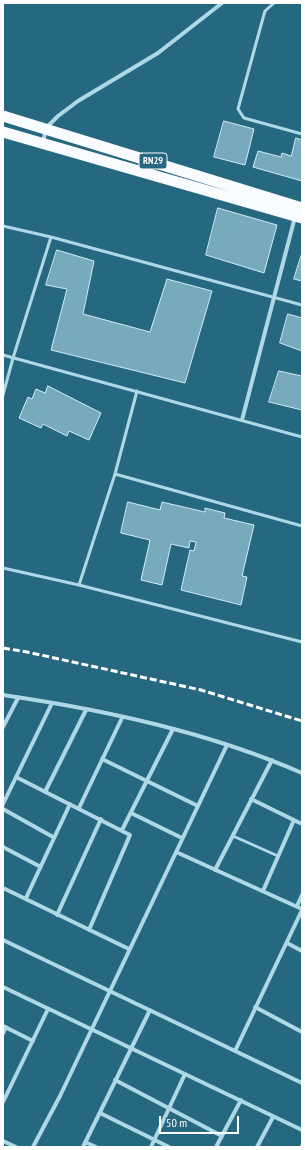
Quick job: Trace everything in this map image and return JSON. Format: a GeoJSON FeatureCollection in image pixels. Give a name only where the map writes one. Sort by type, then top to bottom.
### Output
{"type":"FeatureCollection","features":[{"type":"Feature","properties":{"kind":"highway","name":"RN29"},"geometry":{"type":"LineString","coordinates":[[3,116],[46,128],[203,183],[300,214]]}},
{"type":"Feature","properties":{"kind":"highway","name":"RN29"},"geometry":{"type":"LineString","coordinates":[[3,132],[203,183]]}},
{"type":"Feature","properties":{"kind":"street"},"geometry":{"type":"LineString","coordinates":[[43,143],[46,128],[58,116],[78,101],[158,53],[222,3]]}},
{"type":"Feature","properties":{"kind":"street"},"geometry":{"type":"LineString","coordinates":[[242,420],[300,214]]}},
{"type":"Feature","properties":{"kind":"street"},"geometry":{"type":"LineString","coordinates":[[3,695],[52,703],[173,729],[272,760],[302,773]]}},
{"type":"Feature","properties":{"kind":"street"},"geometry":{"type":"LineString","coordinates":[[3,728],[18,698]]}},
{"type":"Feature","properties":{"kind":"street"},"geometry":{"type":"LineString","coordinates":[[3,804],[52,703]]}},
{"type":"Feature","properties":{"kind":"street"},"geometry":{"type":"LineString","coordinates":[[46,792],[86,710]]}},
{"type":"Feature","properties":{"kind":"street"},"geometry":{"type":"LineString","coordinates":[[79,808],[122,718]]}},
{"type":"Feature","properties":{"kind":"street"},"geometry":{"type":"LineString","coordinates":[[122,830],[173,729]]}},
{"type":"Feature","properties":{"kind":"street"},"geometry":{"type":"LineString","coordinates":[[33,1147],[60,1096],[227,745]]}},
{"type":"Feature","properties":{"kind":"street"},"geometry":{"type":"LineString","coordinates":[[102,759],[198,806]]}},
{"type":"Feature","properties":{"kind":"street"},"geometry":{"type":"LineString","coordinates":[[215,870],[272,760]]}},
{"type":"Feature","properties":{"kind":"street"},"geometry":{"type":"LineString","coordinates":[[16,777],[130,835],[130,839],[90,930]]}},
{"type":"Feature","properties":{"kind":"street"},"geometry":{"type":"LineString","coordinates":[[251,799],[302,824]]}},
{"type":"Feature","properties":{"kind":"street"},"geometry":{"type":"LineString","coordinates":[[26,898],[39,866],[70,804]]}},
{"type":"Feature","properties":{"kind":"street"},"geometry":{"type":"LineString","coordinates":[[3,809],[54,837]]}},
{"type":"Feature","properties":{"kind":"street"},"geometry":{"type":"LineString","coordinates":[[131,813],[182,838]]}},
{"type":"Feature","properties":{"kind":"street"},"geometry":{"type":"LineString","coordinates":[[57,915],[101,819]]}},
{"type":"Feature","properties":{"kind":"street"},"geometry":{"type":"LineString","coordinates":[[263,891],[294,820]]}},
{"type":"Feature","properties":{"kind":"street"},"geometry":{"type":"LineString","coordinates":[[3,847],[39,866]]}},
{"type":"Feature","properties":{"kind":"street"},"geometry":{"type":"LineString","coordinates":[[176,852],[302,909],[235,1051]]}},
{"type":"Feature","properties":{"kind":"street"},"geometry":{"type":"LineString","coordinates":[[3,888],[129,949]]}},
{"type":"Feature","properties":{"kind":"street"},"geometry":{"type":"LineString","coordinates":[[297,906],[302,895]]}},
{"type":"Feature","properties":{"kind":"street"},"geometry":{"type":"LineString","coordinates":[[3,940],[302,1083]]}},
{"type":"Feature","properties":{"kind":"street"},"geometry":{"type":"LineString","coordinates":[[287,943],[302,951]]}},
{"type":"Feature","properties":{"kind":"street"},"geometry":{"type":"LineString","coordinates":[[3,987],[302,1130]]}},
{"type":"Feature","properties":{"kind":"street"},"geometry":{"type":"LineString","coordinates":[[255,1007],[302,1032]]}},
{"type":"Feature","properties":{"kind":"street"},"geometry":{"type":"LineString","coordinates":[[3,1102],[48,1008]]}},
{"type":"Feature","properties":{"kind":"street"},"geometry":{"type":"LineString","coordinates":[[83,1147],[130,1048],[150,1010]]}},
{"type":"Feature","properties":{"kind":"street"},"geometry":{"type":"LineString","coordinates":[[3,1033],[4,1026],[32,1041]]}},
{"type":"Feature","properties":{"kind":"street"},"geometry":{"type":"LineString","coordinates":[[151,1147],[185,1074]]}},
{"type":"Feature","properties":{"kind":"street"},"geometry":{"type":"LineString","coordinates":[[115,1080],[222,1136]]}},
{"type":"Feature","properties":{"kind":"street"},"geometry":{"type":"LineString","coordinates":[[216,1147],[240,1100]]}},
{"type":"Feature","properties":{"kind":"street"},"geometry":{"type":"LineString","coordinates":[[100,1113],[169,1147]]}},
{"type":"Feature","properties":{"kind":"street"},"geometry":{"type":"LineString","coordinates":[[257,1147],[273,1117]]}},
{"type":"Feature","properties":{"kind":"street"},"geometry":{"type":"LineString","coordinates":[[3,1141],[16,1147]]}},
{"type":"Feature","properties":{"kind":"street"},"geometry":{"type":"LineString","coordinates":[[85,1142],[96,1147]]}},
{"type":"Feature","properties":{"kind":"lane"},"geometry":{"type":"LineString","coordinates":[[274,3],[265,11],[238,109],[244,118],[302,134]]}},
{"type":"Feature","properties":{"kind":"lane"},"geometry":{"type":"LineString","coordinates":[[3,226],[51,236],[302,306]]}},
{"type":"Feature","properties":{"kind":"lane"},"geometry":{"type":"LineString","coordinates":[[3,396],[13,358],[51,236]]}},
{"type":"Feature","properties":{"kind":"lane"},"geometry":{"type":"LineString","coordinates":[[3,355],[302,437]]}},
{"type":"Feature","properties":{"kind":"lane"},"geometry":{"type":"LineString","coordinates":[[79,585],[115,474],[137,391]]}},
{"type":"Feature","properties":{"kind":"lane"},"geometry":{"type":"LineString","coordinates":[[115,474],[302,526]]}},
{"type":"Feature","properties":{"kind":"lane"},"geometry":{"type":"LineString","coordinates":[[3,568],[79,585],[302,642]]}},
{"type":"Feature","properties":{"kind":"lane"},"geometry":{"type":"LineString","coordinates":[[233,836],[278,856]]}},
{"type":"Feature","properties":{"kind":"building"},"geometry":{"type":"Polygon","coordinates":[[[224,121],[254,129],[245,165],[214,157],[224,121]]]}},
{"type":"Feature","properties":{"kind":"building"},"geometry":{"type":"Polygon","coordinates":[[[296,138],[302,140],[302,181],[253,167],[258,151],[281,157],[282,153],[291,156],[296,138]]]}},
{"type":"Feature","properties":{"kind":"building"},"geometry":{"type":"Polygon","coordinates":[[[218,208],[277,225],[264,273],[206,255],[218,208]]]}},
{"type":"Feature","properties":{"kind":"building"},"geometry":{"type":"Polygon","coordinates":[[[57,250],[94,261],[83,314],[150,332],[167,279],[212,291],[185,383],[51,350],[67,289],[46,285],[57,250]]]}},
{"type":"Feature","properties":{"kind":"building"},"geometry":{"type":"Polygon","coordinates":[[[302,253],[302,281],[294,279],[302,253]]]}},
{"type":"Feature","properties":{"kind":"building"},"geometry":{"type":"Polygon","coordinates":[[[288,314],[302,318],[302,351],[280,343],[288,314]]]}},
{"type":"Feature","properties":{"kind":"building"},"geometry":{"type":"Polygon","coordinates":[[[279,371],[302,376],[302,410],[269,402],[279,371]]]}},
{"type":"Feature","properties":{"kind":"building"},"geometry":{"type":"Polygon","coordinates":[[[48,386],[101,413],[89,440],[69,431],[67,436],[43,424],[41,428],[19,418],[28,397],[32,399],[36,389],[45,393],[48,386]]]}},
{"type":"Feature","properties":{"kind":"building"},"geometry":{"type":"Polygon","coordinates":[[[128,502],[160,510],[162,502],[205,512],[205,508],[225,513],[224,518],[254,525],[242,576],[247,577],[241,605],[181,590],[190,550],[194,551],[196,542],[190,541],[189,548],[171,544],[162,585],[141,580],[150,540],[121,533],[128,502]]]}},
{"type":"Feature","properties":{"kind":"railway"},"geometry":{"type":"LineString","coordinates":[[3,648],[201,690],[302,721]]}}]}
